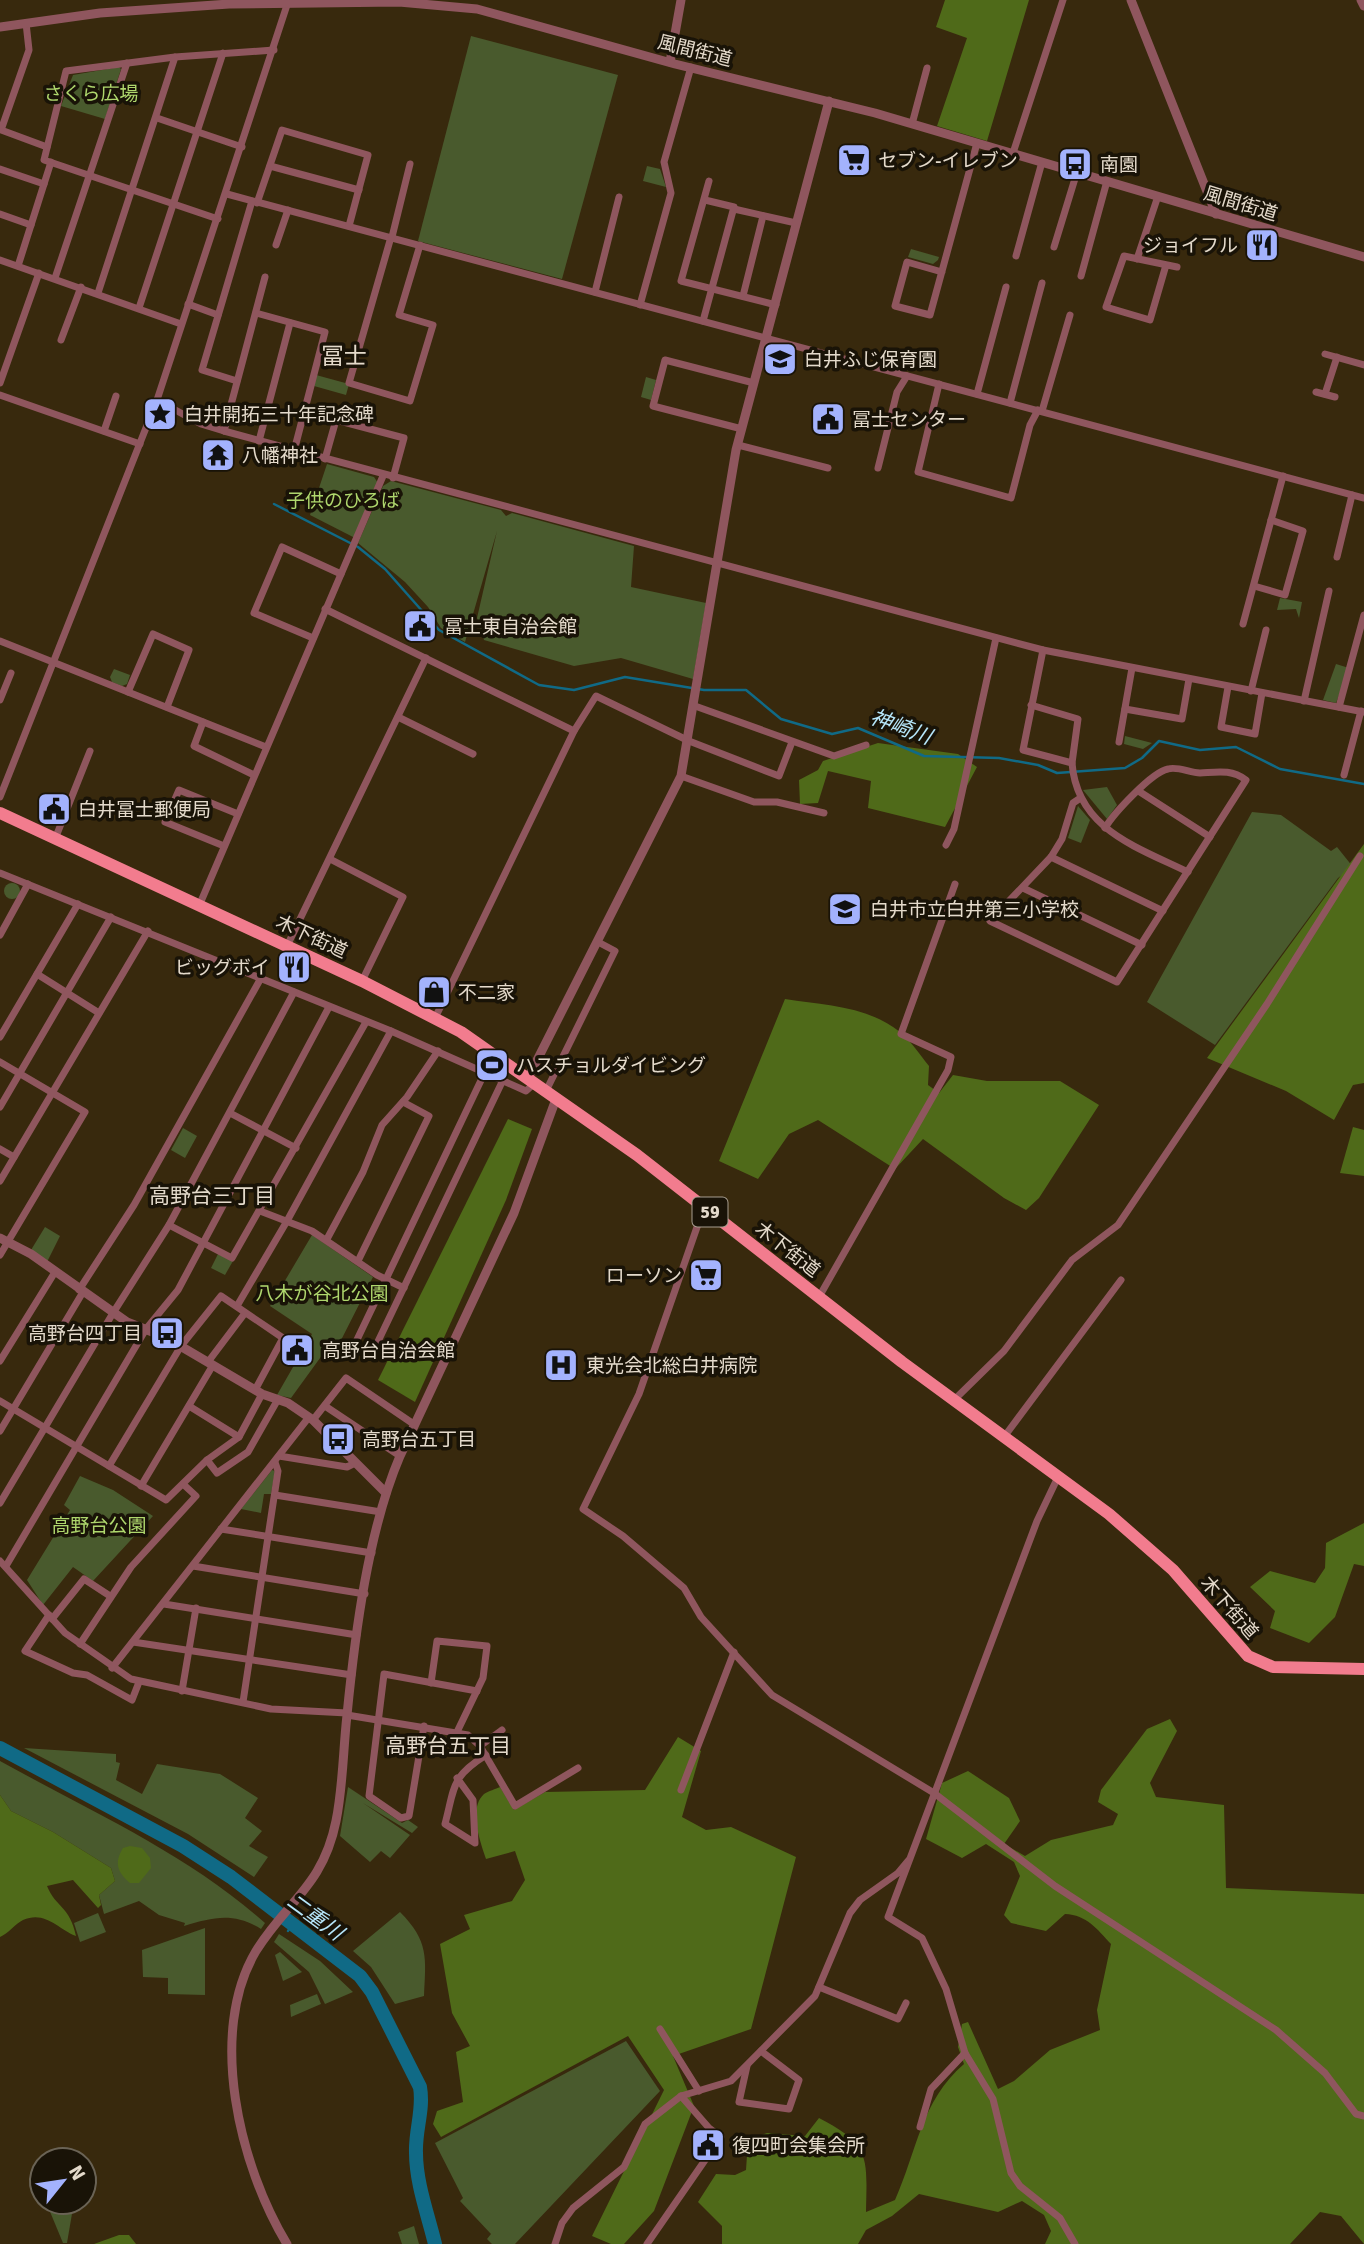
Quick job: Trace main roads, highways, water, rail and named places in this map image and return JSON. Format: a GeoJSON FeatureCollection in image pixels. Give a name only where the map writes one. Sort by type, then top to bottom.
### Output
{"type":"FeatureCollection","features":[{"type":"Feature","properties":{"kind":"main road","name":"木下街道"},"geometry":{"type":"LineString","coordinates":[[0,813],[436,1016],[551,1095],[704,1207],[953,1401],[1109,1514],[1157,1555],[1251,1658],[1273,1667],[1364,1669]]}},
{"type":"Feature","properties":{"kind":"waterway","name":"神崎川"},"geometry":{"type":"LineString","coordinates":[[274,504],[358,547],[385,569],[439,630],[539,685],[574,690],[625,677],[704,690],[746,690],[781,719],[832,734],[858,728],[924,756],[999,758],[1038,765],[1057,773],[1125,768],[1142,758],[1159,741],[1200,750],[1236,747],[1280,769],[1364,784]]}},
{"type":"Feature","properties":{"kind":"waterway","name":"二重川"},"geometry":{"type":"LineString","coordinates":[[0,1748],[183,1846],[231,1877],[360,1976],[372,1992],[420,2087],[417,2164],[420,2187],[435,2244]]}},
{"type":"Feature","properties":{"kind":"waterway"},"geometry":{"type":"LineString","coordinates":[[288,1931],[292,1924]]}},
{"type":"Feature","properties":{"kind":"place","name":"セブン-イレブン"},"geometry":{"type":"Point","coordinates":[854,160]}},
{"type":"Feature","properties":{"kind":"place","name":"南園"},"geometry":{"type":"Point","coordinates":[1075,164]}},
{"type":"Feature","properties":{"kind":"place","name":"ジョイフル"},"geometry":{"type":"Point","coordinates":[1262,245]}},
{"type":"Feature","properties":{"kind":"place","name":"白井ふじ保育園"},"geometry":{"type":"Point","coordinates":[780,359]}},
{"type":"Feature","properties":{"kind":"place","name":"白井開拓三十年記念碑"},"geometry":{"type":"Point","coordinates":[160,414]}},
{"type":"Feature","properties":{"kind":"place","name":"冨士センター"},"geometry":{"type":"Point","coordinates":[828,419]}},
{"type":"Feature","properties":{"kind":"place","name":"八幡神社"},"geometry":{"type":"Point","coordinates":[218,455]}},
{"type":"Feature","properties":{"kind":"place","name":"冨士東自治会館"},"geometry":{"type":"Point","coordinates":[420,626]}},
{"type":"Feature","properties":{"kind":"place","name":"白井冨士郵便局"},"geometry":{"type":"Point","coordinates":[54,809]}},
{"type":"Feature","properties":{"kind":"place","name":"白井市立白井第三小学校"},"geometry":{"type":"Point","coordinates":[845,909]}},
{"type":"Feature","properties":{"kind":"place","name":"ビッグボイ"},"geometry":{"type":"Point","coordinates":[294,967]}},
{"type":"Feature","properties":{"kind":"place","name":"不二家"},"geometry":{"type":"Point","coordinates":[434,992]}},
{"type":"Feature","properties":{"kind":"place","name":"ハスチョルダイビング"},"geometry":{"type":"Point","coordinates":[492,1065]}},
{"type":"Feature","properties":{"kind":"place","name":"ローソン"},"geometry":{"type":"Point","coordinates":[706,1275]}},
{"type":"Feature","properties":{"kind":"place","name":"高野台四丁目"},"geometry":{"type":"Point","coordinates":[167,1333]}},
{"type":"Feature","properties":{"kind":"place","name":"高野台自治会館"},"geometry":{"type":"Point","coordinates":[297,1350]}},
{"type":"Feature","properties":{"kind":"place","name":"東光会北総白井病院"},"geometry":{"type":"Point","coordinates":[561,1365]}},
{"type":"Feature","properties":{"kind":"place","name":"高野台五丁目"},"geometry":{"type":"Point","coordinates":[338,1439]}},
{"type":"Feature","properties":{"kind":"place","name":"復四町会集会所"},"geometry":{"type":"Point","coordinates":[708,2145]}},
{"type":"Feature","properties":{"kind":"district","name":"冨士"},"geometry":{"type":"Point","coordinates":[344,356]}},
{"type":"Feature","properties":{"kind":"district","name":"高野台三丁目"},"geometry":{"type":"Point","coordinates":[212,1196]}},
{"type":"Feature","properties":{"kind":"district","name":"高野台五丁目"},"geometry":{"type":"Point","coordinates":[448,1746]}},
{"type":"Feature","properties":{"kind":"park label","name":"さくら広場"},"geometry":{"type":"Point","coordinates":[91,93]}},
{"type":"Feature","properties":{"kind":"park label","name":"子供のひろば"},"geometry":{"type":"Point","coordinates":[343,500]}},
{"type":"Feature","properties":{"kind":"park label","name":"八木が谷北公園"},"geometry":{"type":"Point","coordinates":[322,1293]}},
{"type":"Feature","properties":{"kind":"park label","name":"高野台公園"},"geometry":{"type":"Point","coordinates":[99,1525]}}]}
